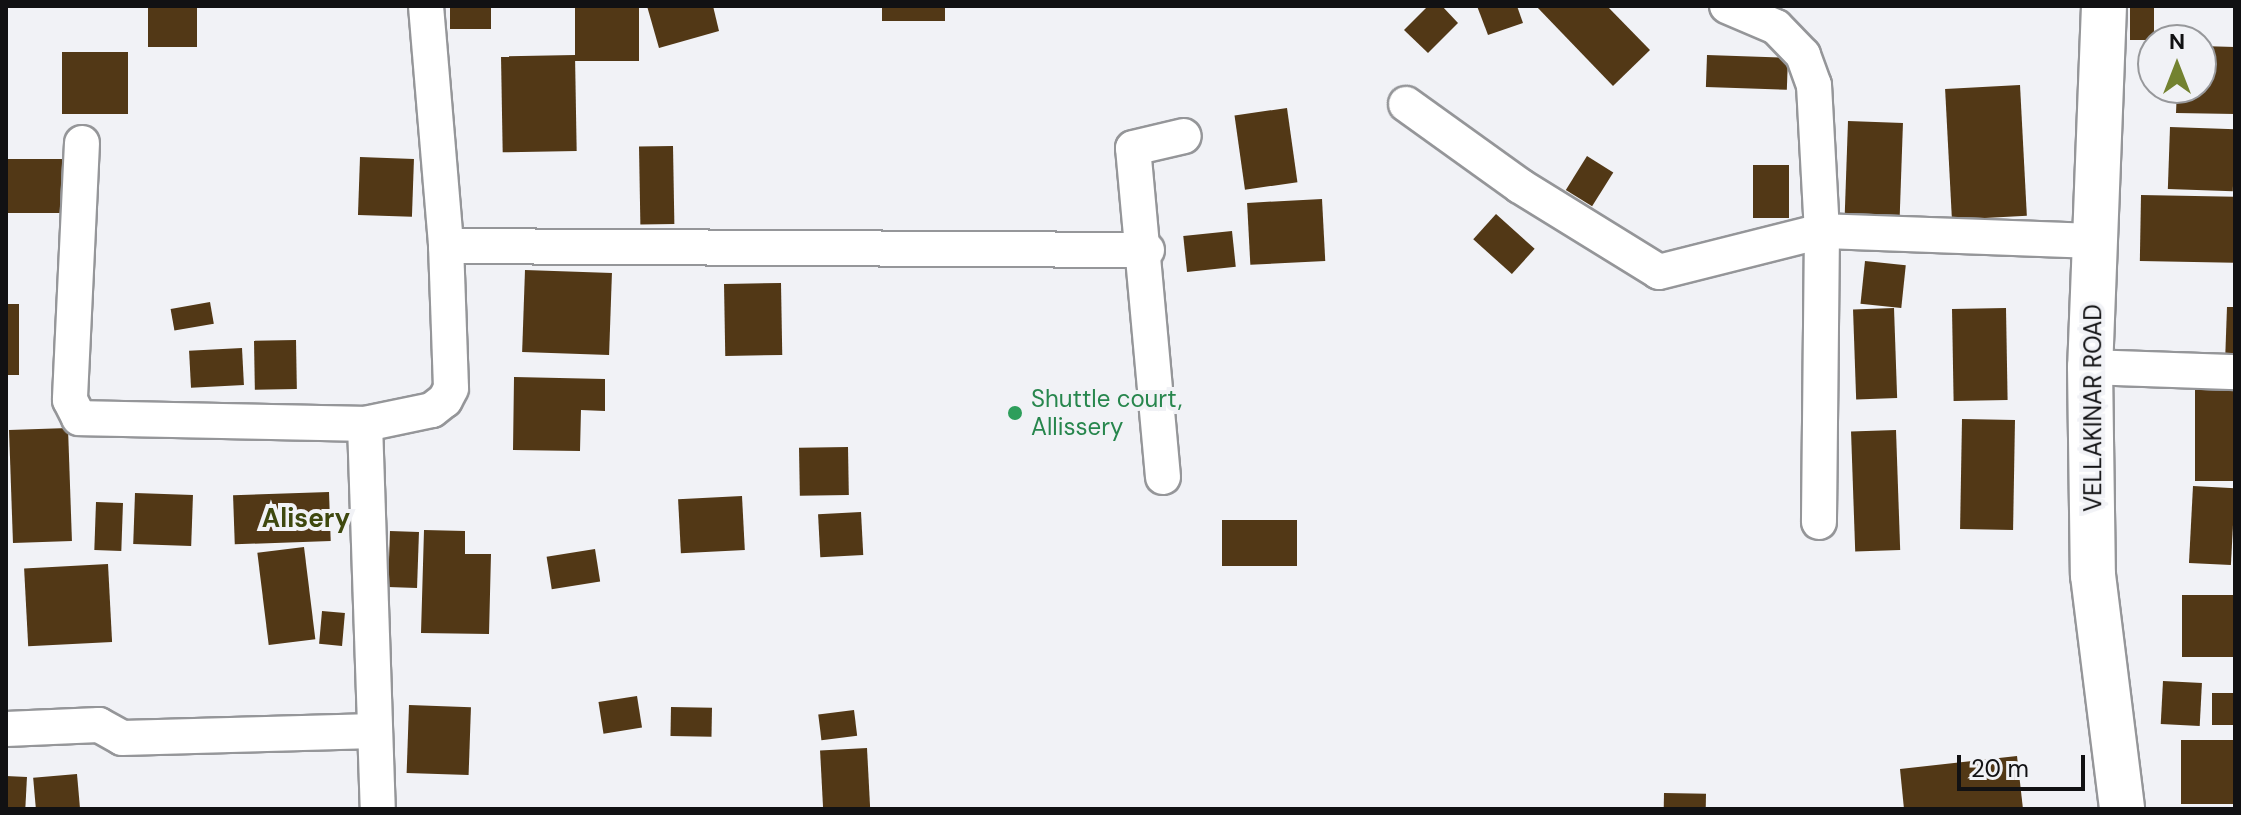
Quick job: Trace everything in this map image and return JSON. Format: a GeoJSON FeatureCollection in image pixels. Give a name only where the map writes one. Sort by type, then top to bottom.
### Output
{"type":"FeatureCollection","features":[{"type":"Feature","properties":{"kind":"main road","name":"VELLAKINAR ROAD"},"geometry":{"type":"LineString","coordinates":[[2104,6],[2098,241],[2090,367],[2093,575],[2122,809]]}},
{"type":"Feature","properties":{"kind":"street"},"geometry":{"type":"LineString","coordinates":[[82,143],[70,400],[79,418],[365,424],[432,410],[445,400],[451,388],[446,246],[426,6]]}},
{"type":"Feature","properties":{"kind":"street"},"geometry":{"type":"LineString","coordinates":[[1727,6],[1776,27],[1803,55],[1820,123],[1819,522]]}},
{"type":"Feature","properties":{"kind":"street"},"geometry":{"type":"LineString","coordinates":[[1406,104],[1520,186],[1659,272],[1822,231],[2098,241]]}},
{"type":"Feature","properties":{"kind":"street"},"geometry":{"type":"LineString","coordinates":[[1163,477],[1125,251],[1133,148],[1184,136]]}},
{"type":"Feature","properties":{"kind":"street"},"geometry":{"type":"LineString","coordinates":[[446,246],[1125,251]]}},
{"type":"Feature","properties":{"kind":"street"},"geometry":{"type":"LineString","coordinates":[[2090,367],[2235,372]]}},
{"type":"Feature","properties":{"kind":"street"},"geometry":{"type":"LineString","coordinates":[[365,424],[378,809]]}},
{"type":"Feature","properties":{"kind":"street"},"geometry":{"type":"LineString","coordinates":[[6,729],[99,725],[122,738],[375,731]]}},
{"type":"Feature","properties":{"kind":"building"},"geometry":{"type":"Polygon","coordinates":[[[148,6],[197,6],[197,47],[148,47],[148,6]]]}},
{"type":"Feature","properties":{"kind":"building"},"geometry":{"type":"Polygon","coordinates":[[[450,6],[491,6],[491,29],[450,29],[450,6]]]}},
{"type":"Feature","properties":{"kind":"building"},"geometry":{"type":"Polygon","coordinates":[[[575,6],[639,6],[639,61],[575,61],[575,6]]]}},
{"type":"Feature","properties":{"kind":"building"},"geometry":{"type":"Polygon","coordinates":[[[647,6],[713,6],[719,31],[659,48],[647,6]]]}},
{"type":"Feature","properties":{"kind":"building"},"geometry":{"type":"Polygon","coordinates":[[[882,6],[945,6],[945,21],[882,21],[882,6]]]}},
{"type":"Feature","properties":{"kind":"building"},"geometry":{"type":"Polygon","coordinates":[[[1428,6],[1442,6],[1458,23],[1428,53],[1404,30],[1428,6]]]}},
{"type":"Feature","properties":{"kind":"building"},"geometry":{"type":"Polygon","coordinates":[[[1477,6],[1517,6],[1523,23],[1488,35],[1477,6]]]}},
{"type":"Feature","properties":{"kind":"building"},"geometry":{"type":"Polygon","coordinates":[[[1536,6],[1607,6],[1650,50],[1613,86],[1536,6]]]}},
{"type":"Feature","properties":{"kind":"building"},"geometry":{"type":"Polygon","coordinates":[[[2130,6],[2154,6],[2154,24],[2137,24],[2137,40],[2130,40],[2130,6]]]}},
{"type":"Feature","properties":{"kind":"building"},"geometry":{"type":"Polygon","coordinates":[[[2217,46],[2235,47],[2235,114],[2176,113],[2176,104],[2217,104],[2217,46]]]}},
{"type":"Feature","properties":{"kind":"building"},"geometry":{"type":"Polygon","coordinates":[[[62,52],[128,52],[128,114],[62,114],[62,52]]]}},
{"type":"Feature","properties":{"kind":"building"},"geometry":{"type":"Polygon","coordinates":[[[575,55],[577,151],[503,152],[501,56],[575,55]]]}},
{"type":"Feature","properties":{"kind":"building"},"geometry":{"type":"Polygon","coordinates":[[[1707,55],[1788,58],[1787,90],[1706,87],[1707,55]]]}},
{"type":"Feature","properties":{"kind":"building"},"geometry":{"type":"Polygon","coordinates":[[[2020,85],[2027,216],[1952,220],[1945,89],[2020,85]]]}},
{"type":"Feature","properties":{"kind":"building"},"geometry":{"type":"Polygon","coordinates":[[[1287,108],[1297,182],[1245,190],[1235,115],[1287,108]]]}},
{"type":"Feature","properties":{"kind":"building"},"geometry":{"type":"Polygon","coordinates":[[[1848,121],[1903,123],[1899,232],[1844,230],[1848,121]]]}},
{"type":"Feature","properties":{"kind":"building"},"geometry":{"type":"Polygon","coordinates":[[[2170,127],[2235,129],[2233,191],[2168,189],[2170,127]]]}},
{"type":"Feature","properties":{"kind":"building"},"geometry":{"type":"Polygon","coordinates":[[[673,146],[674,224],[640,225],[639,147],[673,146]]]}},
{"type":"Feature","properties":{"kind":"building"},"geometry":{"type":"Polygon","coordinates":[[[1587,156],[1613,172],[1592,206],[1566,190],[1587,156]]]}},
{"type":"Feature","properties":{"kind":"building"},"geometry":{"type":"Polygon","coordinates":[[[360,157],[414,159],[412,217],[358,215],[360,157]]]}},
{"type":"Feature","properties":{"kind":"building"},"geometry":{"type":"Polygon","coordinates":[[[6,159],[70,159],[70,213],[6,213],[6,159]]]}},
{"type":"Feature","properties":{"kind":"building"},"geometry":{"type":"Polygon","coordinates":[[[1753,165],[1789,165],[1789,218],[1753,218],[1753,165]]]}},
{"type":"Feature","properties":{"kind":"building"},"geometry":{"type":"Polygon","coordinates":[[[2141,195],[2235,197],[2234,263],[2140,261],[2141,195]]]}},
{"type":"Feature","properties":{"kind":"building"},"geometry":{"type":"Polygon","coordinates":[[[1322,199],[1325,261],[1250,265],[1247,203],[1322,199]]]}},
{"type":"Feature","properties":{"kind":"building"},"geometry":{"type":"Polygon","coordinates":[[[1496,214],[1535,249],[1512,274],[1473,239],[1496,214]]]}},
{"type":"Feature","properties":{"kind":"building"},"geometry":{"type":"Polygon","coordinates":[[[1232,231],[1236,267],[1187,272],[1183,236],[1232,231]]]}},
{"type":"Feature","properties":{"kind":"building"},"geometry":{"type":"Polygon","coordinates":[[[1865,261],[1906,265],[1901,308],[1861,304],[1865,261]]]}},
{"type":"Feature","properties":{"kind":"building"},"geometry":{"type":"Polygon","coordinates":[[[525,270],[612,273],[609,355],[522,352],[525,270]]]}},
{"type":"Feature","properties":{"kind":"building"},"geometry":{"type":"Polygon","coordinates":[[[781,283],[782,355],[725,356],[724,284],[781,283]]]}},
{"type":"Feature","properties":{"kind":"building"},"geometry":{"type":"Polygon","coordinates":[[[210,302],[214,324],[174,331],[171,309],[210,302]]]}},
{"type":"Feature","properties":{"kind":"building"},"geometry":{"type":"Polygon","coordinates":[[[6,304],[19,304],[19,375],[6,375],[6,304]]]}},
{"type":"Feature","properties":{"kind":"building"},"geometry":{"type":"Polygon","coordinates":[[[2227,307],[2235,307],[2235,363],[2225,363],[2227,307]]]}},
{"type":"Feature","properties":{"kind":"building"},"geometry":{"type":"Polygon","coordinates":[[[1894,308],[1897,398],[1856,399],[1853,309],[1894,308]]]}},
{"type":"Feature","properties":{"kind":"building"},"geometry":{"type":"Polygon","coordinates":[[[2006,308],[2008,400],[1954,401],[1952,309],[2006,308]]]}},
{"type":"Feature","properties":{"kind":"building"},"geometry":{"type":"Polygon","coordinates":[[[296,340],[297,389],[255,390],[254,341],[296,340]]]}},
{"type":"Feature","properties":{"kind":"building"},"geometry":{"type":"Polygon","coordinates":[[[242,348],[244,385],[191,388],[189,351],[242,348]]]}},
{"type":"Feature","properties":{"kind":"building"},"geometry":{"type":"Polygon","coordinates":[[[514,377],[605,379],[605,411],[581,410],[580,451],[513,450],[514,377]]]}},
{"type":"Feature","properties":{"kind":"building"},"geometry":{"type":"Polygon","coordinates":[[[2195,388],[2235,388],[2235,481],[2195,481],[2195,388]]]}},
{"type":"Feature","properties":{"kind":"building"},"geometry":{"type":"Polygon","coordinates":[[[1962,419],[2015,420],[2013,530],[1960,529],[1962,419]]]}},
{"type":"Feature","properties":{"kind":"building"},"geometry":{"type":"Polygon","coordinates":[[[68,428],[72,541],[13,543],[9,430],[68,428]]]}},
{"type":"Feature","properties":{"kind":"building"},"geometry":{"type":"Polygon","coordinates":[[[1896,430],[1900,550],[1855,551],[1851,432],[1896,430]]]}},
{"type":"Feature","properties":{"kind":"building"},"geometry":{"type":"Polygon","coordinates":[[[848,447],[849,495],[800,496],[799,448],[848,447]]]}},
{"type":"Feature","properties":{"kind":"building"},"geometry":{"type":"Polygon","coordinates":[[[2193,486],[2235,488],[2231,565],[2189,563],[2193,486]]]}},
{"type":"Feature","properties":{"kind":"building"},"geometry":{"type":"Polygon","coordinates":[[[329,492],[331,541],[235,544],[233,495],[329,492]]]}},
{"type":"Feature","properties":{"kind":"building"},"geometry":{"type":"Polygon","coordinates":[[[135,493],[193,495],[191,546],[133,544],[135,493]]]}},
{"type":"Feature","properties":{"kind":"building"},"geometry":{"type":"Polygon","coordinates":[[[742,496],[745,550],[681,553],[678,499],[742,496]]]}},
{"type":"Feature","properties":{"kind":"building"},"geometry":{"type":"Polygon","coordinates":[[[96,502],[123,503],[121,551],[94,550],[96,502]]]}},
{"type":"Feature","properties":{"kind":"building"},"geometry":{"type":"Polygon","coordinates":[[[861,512],[863,555],[820,557],[818,514],[861,512]]]}},
{"type":"Feature","properties":{"kind":"building"},"geometry":{"type":"Polygon","coordinates":[[[1222,520],[1297,520],[1297,566],[1222,566],[1222,520]]]}},
{"type":"Feature","properties":{"kind":"building"},"geometry":{"type":"Polygon","coordinates":[[[424,530],[465,531],[465,554],[491,554],[489,634],[421,633],[424,530]]]}},
{"type":"Feature","properties":{"kind":"building"},"geometry":{"type":"Polygon","coordinates":[[[390,531],[419,532],[417,588],[388,587],[390,531]]]}},
{"type":"Feature","properties":{"kind":"building"},"geometry":{"type":"Polygon","coordinates":[[[304,547],[315,639],[269,645],[257,553],[304,547]]]}},
{"type":"Feature","properties":{"kind":"building"},"geometry":{"type":"Polygon","coordinates":[[[595,549],[600,582],[552,589],[547,557],[595,549]]]}},
{"type":"Feature","properties":{"kind":"building"},"geometry":{"type":"Polygon","coordinates":[[[108,564],[112,642],[28,646],[24,568],[108,564]]]}},
{"type":"Feature","properties":{"kind":"building"},"geometry":{"type":"Polygon","coordinates":[[[2182,595],[2235,595],[2235,657],[2182,657],[2182,595]]]}},
{"type":"Feature","properties":{"kind":"building"},"geometry":{"type":"Polygon","coordinates":[[[322,611],[345,613],[342,646],[319,644],[322,611]]]}},
{"type":"Feature","properties":{"kind":"building"},"geometry":{"type":"Polygon","coordinates":[[[2163,681],[2202,683],[2200,726],[2161,724],[2163,681]]]}},
{"type":"Feature","properties":{"kind":"building"},"geometry":{"type":"Polygon","coordinates":[[[2212,693],[2235,693],[2235,725],[2212,725],[2212,693]]]}},
{"type":"Feature","properties":{"kind":"building"},"geometry":{"type":"Polygon","coordinates":[[[637,696],[642,728],[603,734],[598,702],[637,696]]]}},
{"type":"Feature","properties":{"kind":"building"},"geometry":{"type":"Polygon","coordinates":[[[409,705],[471,707],[469,775],[407,773],[409,705]]]}},
{"type":"Feature","properties":{"kind":"building"},"geometry":{"type":"Polygon","coordinates":[[[671,707],[712,708],[711,737],[670,736],[671,707]]]}},
{"type":"Feature","properties":{"kind":"building"},"geometry":{"type":"Polygon","coordinates":[[[854,710],[857,736],[821,740],[818,714],[854,710]]]}},
{"type":"Feature","properties":{"kind":"building"},"geometry":{"type":"Polygon","coordinates":[[[2181,740],[2235,740],[2235,804],[2181,804],[2181,740]]]}},
{"type":"Feature","properties":{"kind":"building"},"geometry":{"type":"Polygon","coordinates":[[[867,748],[870,809],[823,809],[820,750],[867,748]]]}},
{"type":"Feature","properties":{"kind":"building"},"geometry":{"type":"Polygon","coordinates":[[[2017,756],[2023,809],[1904,809],[1900,769],[2017,756]]]}},
{"type":"Feature","properties":{"kind":"building"},"geometry":{"type":"Polygon","coordinates":[[[77,774],[80,809],[36,809],[33,778],[77,774]]]}},
{"type":"Feature","properties":{"kind":"building"},"geometry":{"type":"Polygon","coordinates":[[[6,776],[27,777],[25,809],[6,809],[6,776]]]}},
{"type":"Feature","properties":{"kind":"building"},"geometry":{"type":"Polygon","coordinates":[[[1664,793],[1706,794],[1706,809],[1664,809],[1664,793]]]}},
{"type":"Feature","properties":{"kind":"place","name":"Shuttle court, Allissery"},"geometry":{"type":"Point","coordinates":[1015,413]}},
{"type":"Feature","properties":{"kind":"district","name":"Alisery"},"geometry":{"type":"Point","coordinates":[306,519]}}]}
